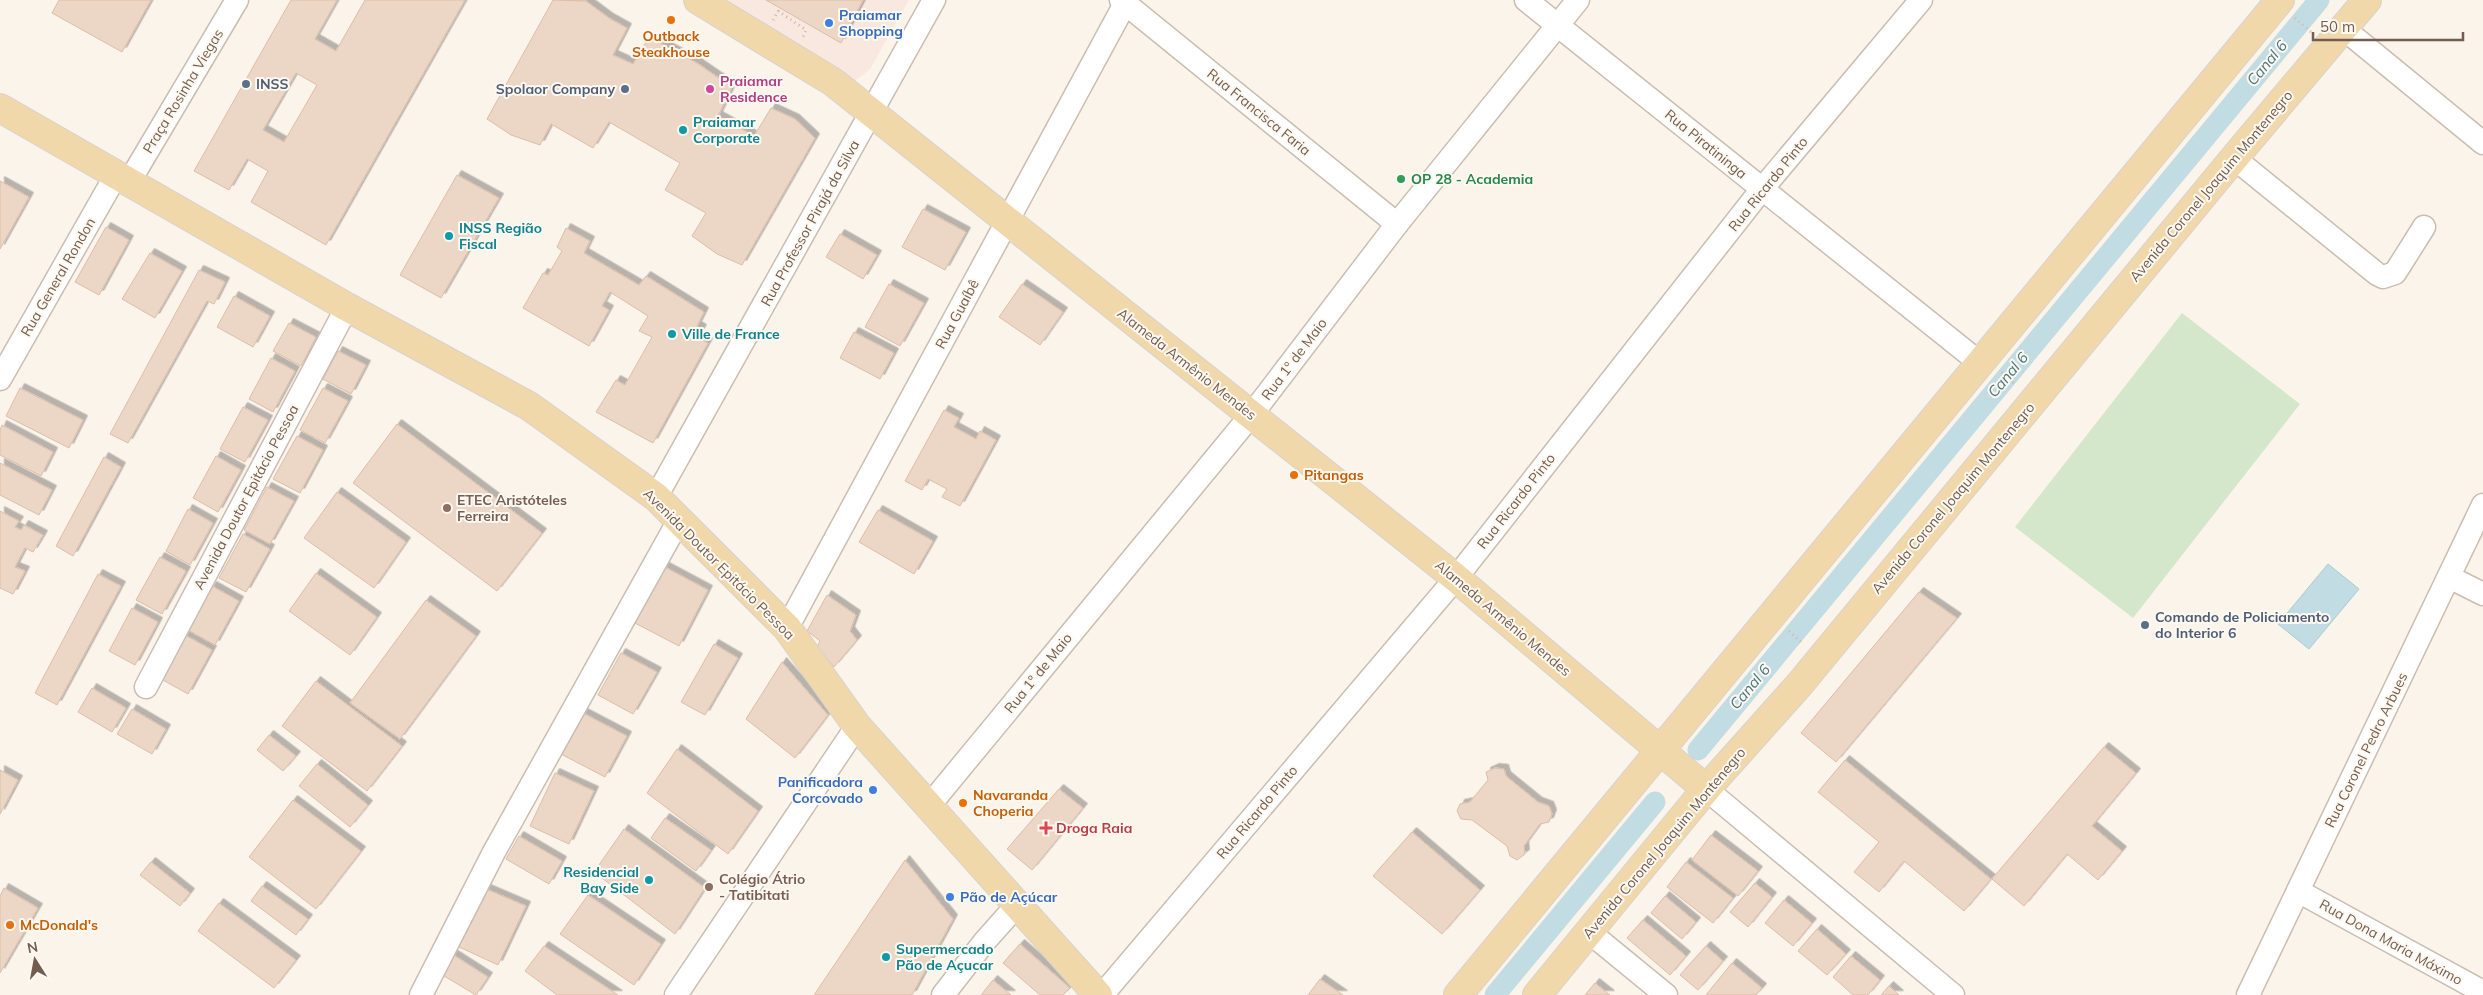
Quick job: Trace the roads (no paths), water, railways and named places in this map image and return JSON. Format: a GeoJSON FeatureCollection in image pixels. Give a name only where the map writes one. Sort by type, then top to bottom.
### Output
{"type":"FeatureCollection","features":[{"type":"Feature","properties":{"kind":"main road","name":"Alameda Armênio Mendes"},"geometry":{"type":"LineString","coordinates":[[698,0],[833,82],[872,112],[1006,221],[1252,414],[1456,578],[1701,785]]}},
{"type":"Feature","properties":{"kind":"main road"},"geometry":{"type":"LineString","coordinates":[[1458,995],[1668,756],[1980,363],[2280,0]]}},
{"type":"Feature","properties":{"kind":"main road","name":"Avenida Coronel Joaquim Montenegro"},"geometry":{"type":"LineString","coordinates":[[1537,995],[1589,932],[1701,785],[1799,685],[2234,158],[2367,0]]}},
{"type":"Feature","properties":{"kind":"main road","name":"Avenida Doutor Epitácio Pessoa"},"geometry":{"type":"LineString","coordinates":[[0,108],[347,307],[529,406],[656,497],[787,628],[857,726],[1098,995]]}},
{"type":"Feature","properties":{"kind":"street","name":"Praça Rosinha Viegas"},"geometry":{"type":"LineString","coordinates":[[122,178],[236,0]]}},
{"type":"Feature","properties":{"kind":"street","name":"Rua Professor Pirajá da Silva"},"geometry":{"type":"LineString","coordinates":[[656,497],[934,0]]}},
{"type":"Feature","properties":{"kind":"street","name":"Rua Piratininga"},"geometry":{"type":"LineString","coordinates":[[1526,0],[1980,363]]}},
{"type":"Feature","properties":{"kind":"street","name":"Rua 1º de Maio"},"geometry":{"type":"LineString","coordinates":[[928,807],[1252,414],[1397,224],[1578,0]]}},
{"type":"Feature","properties":{"kind":"street","name":"Rua Ricardo Pinto"},"geometry":{"type":"LineString","coordinates":[[1102,995],[1456,578],[1762,189],[1921,0]]}},
{"type":"Feature","properties":{"kind":"street","name":"Rua Guaíbê"},"geometry":{"type":"LineString","coordinates":[[787,628],[1124,1]]}},
{"type":"Feature","properties":{"kind":"street","name":"Rua Francisca Faria"},"geometry":{"type":"LineString","coordinates":[[1124,1],[1397,224]]}},
{"type":"Feature","properties":{"kind":"street"},"geometry":{"type":"LineString","coordinates":[[2344,29],[2483,143]]}},
{"type":"Feature","properties":{"kind":"street"},"geometry":{"type":"LineString","coordinates":[[2234,158],[2376,274],[2383,276],[2395,273],[2424,226]]}},
{"type":"Feature","properties":{"kind":"street","name":"Rua General Rondon"},"geometry":{"type":"LineString","coordinates":[[0,379],[122,178]]}},
{"type":"Feature","properties":{"kind":"street","name":"Avenida Doutor Epitácio Pessoa"},"geometry":{"type":"LineString","coordinates":[[146,687],[347,307]]}},
{"type":"Feature","properties":{"kind":"street","name":"Rua Coronel Pedro Arbues"},"geometry":{"type":"LineString","coordinates":[[2248,995],[2483,505]]}},
{"type":"Feature","properties":{"kind":"street"},"geometry":{"type":"LineString","coordinates":[[421,995],[494,852],[678,520]]}},
{"type":"Feature","properties":{"kind":"street"},"geometry":{"type":"LineString","coordinates":[[2449,577],[2483,594]]}},
{"type":"Feature","properties":{"kind":"street"},"geometry":{"type":"LineString","coordinates":[[676,995],[857,726]]}},
{"type":"Feature","properties":{"kind":"street"},"geometry":{"type":"LineString","coordinates":[[1701,785],[1953,995]]}},
{"type":"Feature","properties":{"kind":"street","name":"Rua Dona Maria Máximo"},"geometry":{"type":"LineString","coordinates":[[2298,891],[2481,990]]}},
{"type":"Feature","properties":{"kind":"street"},"geometry":{"type":"LineString","coordinates":[[943,995],[985,941],[1017,905]]}},
{"type":"Feature","properties":{"kind":"street"},"geometry":{"type":"LineString","coordinates":[[1589,932],[1666,995]]}},
{"type":"Feature","properties":{"kind":"water"},"geometry":{"type":"Polygon","coordinates":[[[2328,564],[2359,589],[2309,649],[2278,624],[2328,564]]]}},
{"type":"Feature","properties":{"kind":"waterway","name":"Canal 6"},"geometry":{"type":"LineString","coordinates":[[1698,750],[2319,0]]}},
{"type":"Feature","properties":{"kind":"waterway","name":"Canal 6"},"geometry":{"type":"LineString","coordinates":[[1495,995],[1655,802]]}},
{"type":"Feature","properties":{"kind":"place","name":"Outback Steakhouse"},"geometry":{"type":"Point","coordinates":[671,20]}},
{"type":"Feature","properties":{"kind":"place","name":"Praiamar Shopping"},"geometry":{"type":"Point","coordinates":[829,23]}},
{"type":"Feature","properties":{"kind":"place","name":"INSS"},"geometry":{"type":"Point","coordinates":[246,84]}},
{"type":"Feature","properties":{"kind":"place","name":"Spolaor Company"},"geometry":{"type":"Point","coordinates":[625,89]}},
{"type":"Feature","properties":{"kind":"place","name":"Praiamar Residence"},"geometry":{"type":"Point","coordinates":[710,89]}},
{"type":"Feature","properties":{"kind":"place","name":"Praiamar Corporate"},"geometry":{"type":"Point","coordinates":[683,130]}},
{"type":"Feature","properties":{"kind":"place","name":"OP 28 - Academia"},"geometry":{"type":"Point","coordinates":[1401,179]}},
{"type":"Feature","properties":{"kind":"place","name":"INSS Região Fiscal"},"geometry":{"type":"Point","coordinates":[449,236]}},
{"type":"Feature","properties":{"kind":"place","name":"Ville de France"},"geometry":{"type":"Point","coordinates":[672,334]}},
{"type":"Feature","properties":{"kind":"place","name":"Pitangas"},"geometry":{"type":"Point","coordinates":[1294,475]}},
{"type":"Feature","properties":{"kind":"place","name":"ETEC Aristóteles Ferreira"},"geometry":{"type":"Point","coordinates":[447,508]}},
{"type":"Feature","properties":{"kind":"place","name":"Comando de Policiamento do Interior 6"},"geometry":{"type":"Point","coordinates":[2145,625]}},
{"type":"Feature","properties":{"kind":"place","name":"Panificadora Corcovado"},"geometry":{"type":"Point","coordinates":[873,790]}},
{"type":"Feature","properties":{"kind":"place","name":"Navaranda Choperia"},"geometry":{"type":"Point","coordinates":[963,803]}},
{"type":"Feature","properties":{"kind":"place","name":"Droga Raia"},"geometry":{"type":"Point","coordinates":[1046,828]}},
{"type":"Feature","properties":{"kind":"place","name":"Residencial Bay Side"},"geometry":{"type":"Point","coordinates":[649,880]}},
{"type":"Feature","properties":{"kind":"place","name":"Colégio Átrio - Tatibitati"},"geometry":{"type":"Point","coordinates":[709,887]}},
{"type":"Feature","properties":{"kind":"place","name":"Pão de Açúcar"},"geometry":{"type":"Point","coordinates":[950,897]}},
{"type":"Feature","properties":{"kind":"place","name":"McDonald's"},"geometry":{"type":"Point","coordinates":[10,925]}},
{"type":"Feature","properties":{"kind":"place","name":"Supermercado Pão de Açucar"},"geometry":{"type":"Point","coordinates":[886,957]}}]}
